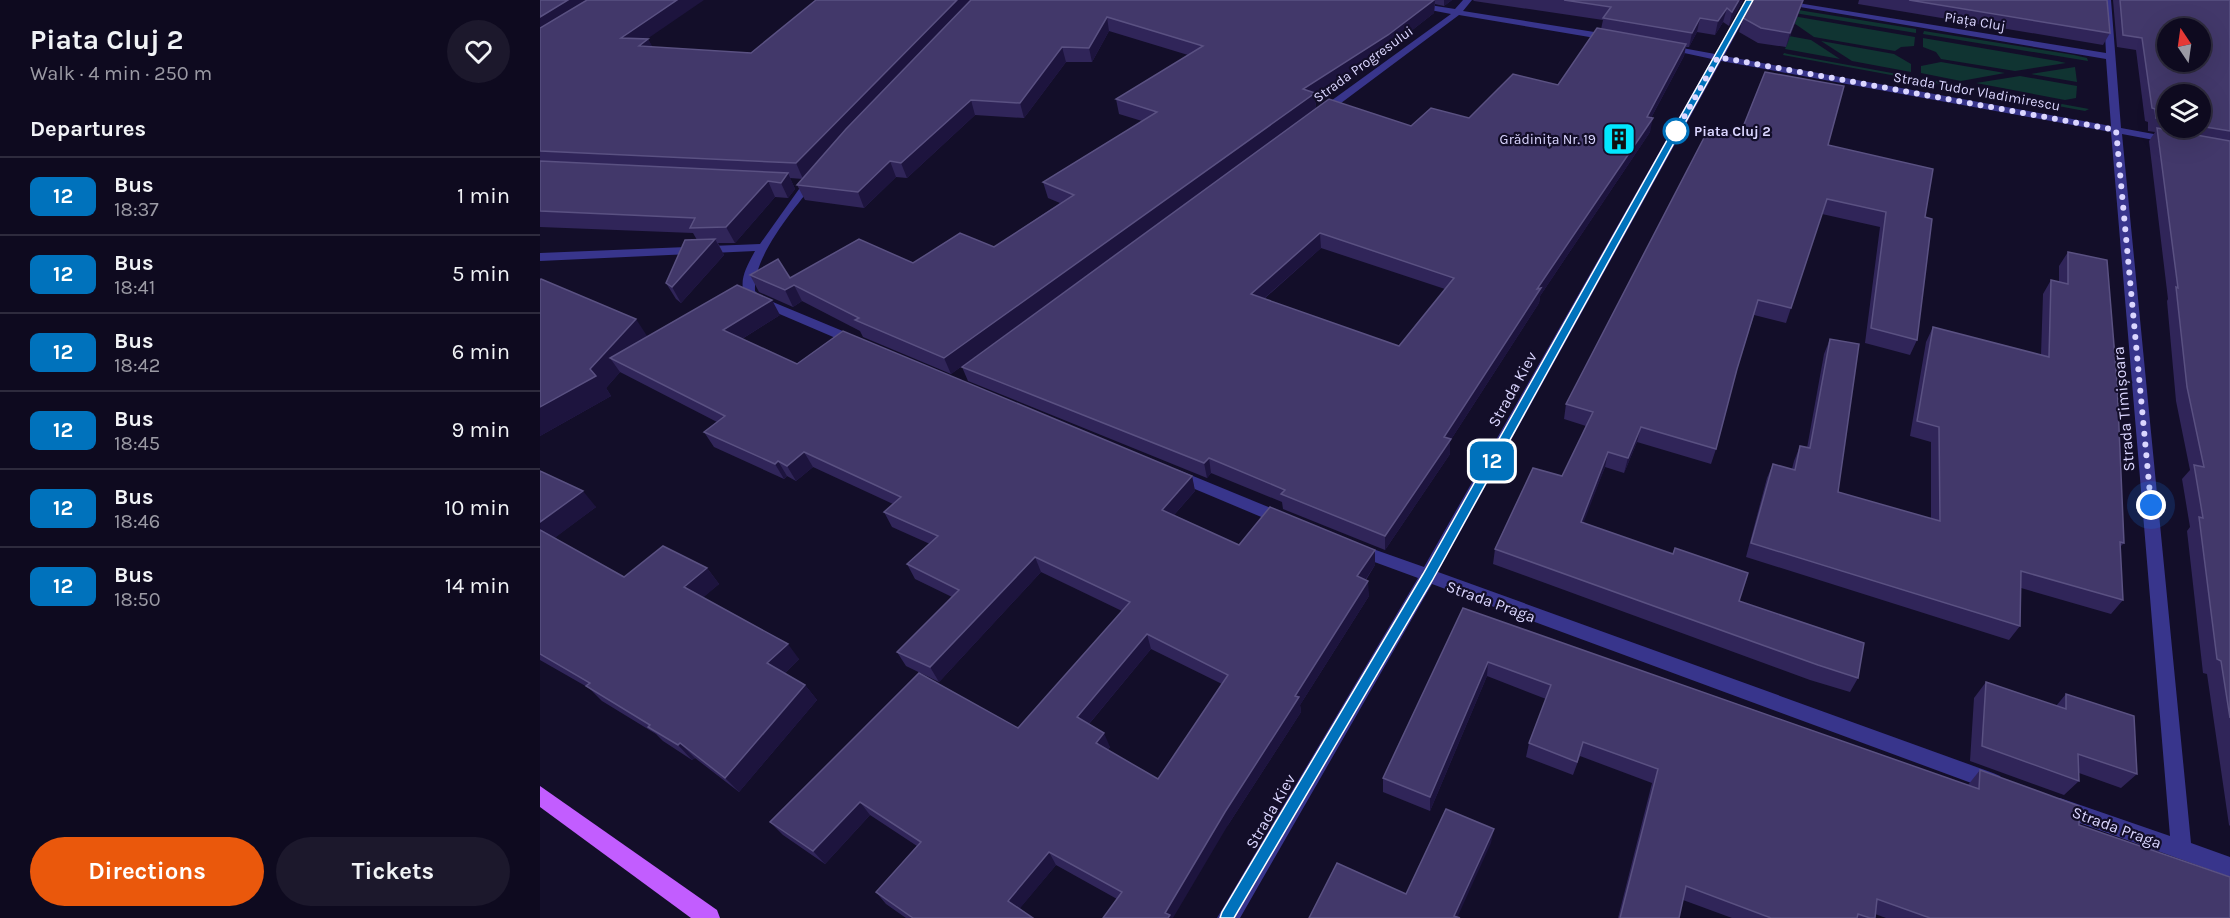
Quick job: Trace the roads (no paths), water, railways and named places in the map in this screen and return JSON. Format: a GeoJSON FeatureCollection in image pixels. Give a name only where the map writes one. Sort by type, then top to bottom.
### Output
{"type":"FeatureCollection","features":[{"type":"Feature","properties":{"kind":"main road"},"geometry":{"type":"LineString","coordinates":[[540,795],[709,918]]}},
{"type":"Feature","properties":{"kind":"street"},"geometry":{"type":"LineString","coordinates":[[1382,0],[1459,11],[1621,40]]}},
{"type":"Feature","properties":{"kind":"street","name":"Strada Progresului"},"geometry":{"type":"LineString","coordinates":[[1314,118],[1459,11],[1468,0]]}},
{"type":"Feature","properties":{"kind":"street","name":"Strada Kiev"},"geometry":{"type":"LineString","coordinates":[[1228,918],[1427,577],[1750,0]]}},
{"type":"Feature","properties":{"kind":"street","name":"Piața Cluj"},"geometry":{"type":"LineString","coordinates":[[1762,0],[2111,57]]}},
{"type":"Feature","properties":{"kind":"street","name":"Strada Timișoara"},"geometry":{"type":"LineString","coordinates":[[2107,0],[2116,130],[2182,851]]}},
{"type":"Feature","properties":{"kind":"street","name":"Strada Tudor Vladimirescu"},"geometry":{"type":"LineString","coordinates":[[1655,46],[2184,143]]}},
{"type":"Feature","properties":{"kind":"street"},"geometry":{"type":"LineString","coordinates":[[822,168],[801,183],[764,247],[749,280],[750,295],[872,348]]}},
{"type":"Feature","properties":{"kind":"street"},"geometry":{"type":"LineString","coordinates":[[540,257],[764,247]]}},
{"type":"Feature","properties":{"kind":"street"},"geometry":{"type":"LineString","coordinates":[[1163,470],[1295,524]]}},
{"type":"Feature","properties":{"kind":"street","name":"Strada Praga"},"geometry":{"type":"LineString","coordinates":[[1340,543],[1427,577],[2014,790]]}},
{"type":"Feature","properties":{"kind":"street","name":"Strada Praga"},"geometry":{"type":"LineString","coordinates":[[2048,802],[2230,867]]}},
{"type":"Feature","properties":{"kind":"place","name":"Piata Cluj 2"},"geometry":{"type":"Point","coordinates":[1676,131]}},
{"type":"Feature","properties":{"kind":"place","name":"Grădinița Nr. 19"},"geometry":{"type":"Point","coordinates":[1619,139]}}]}
